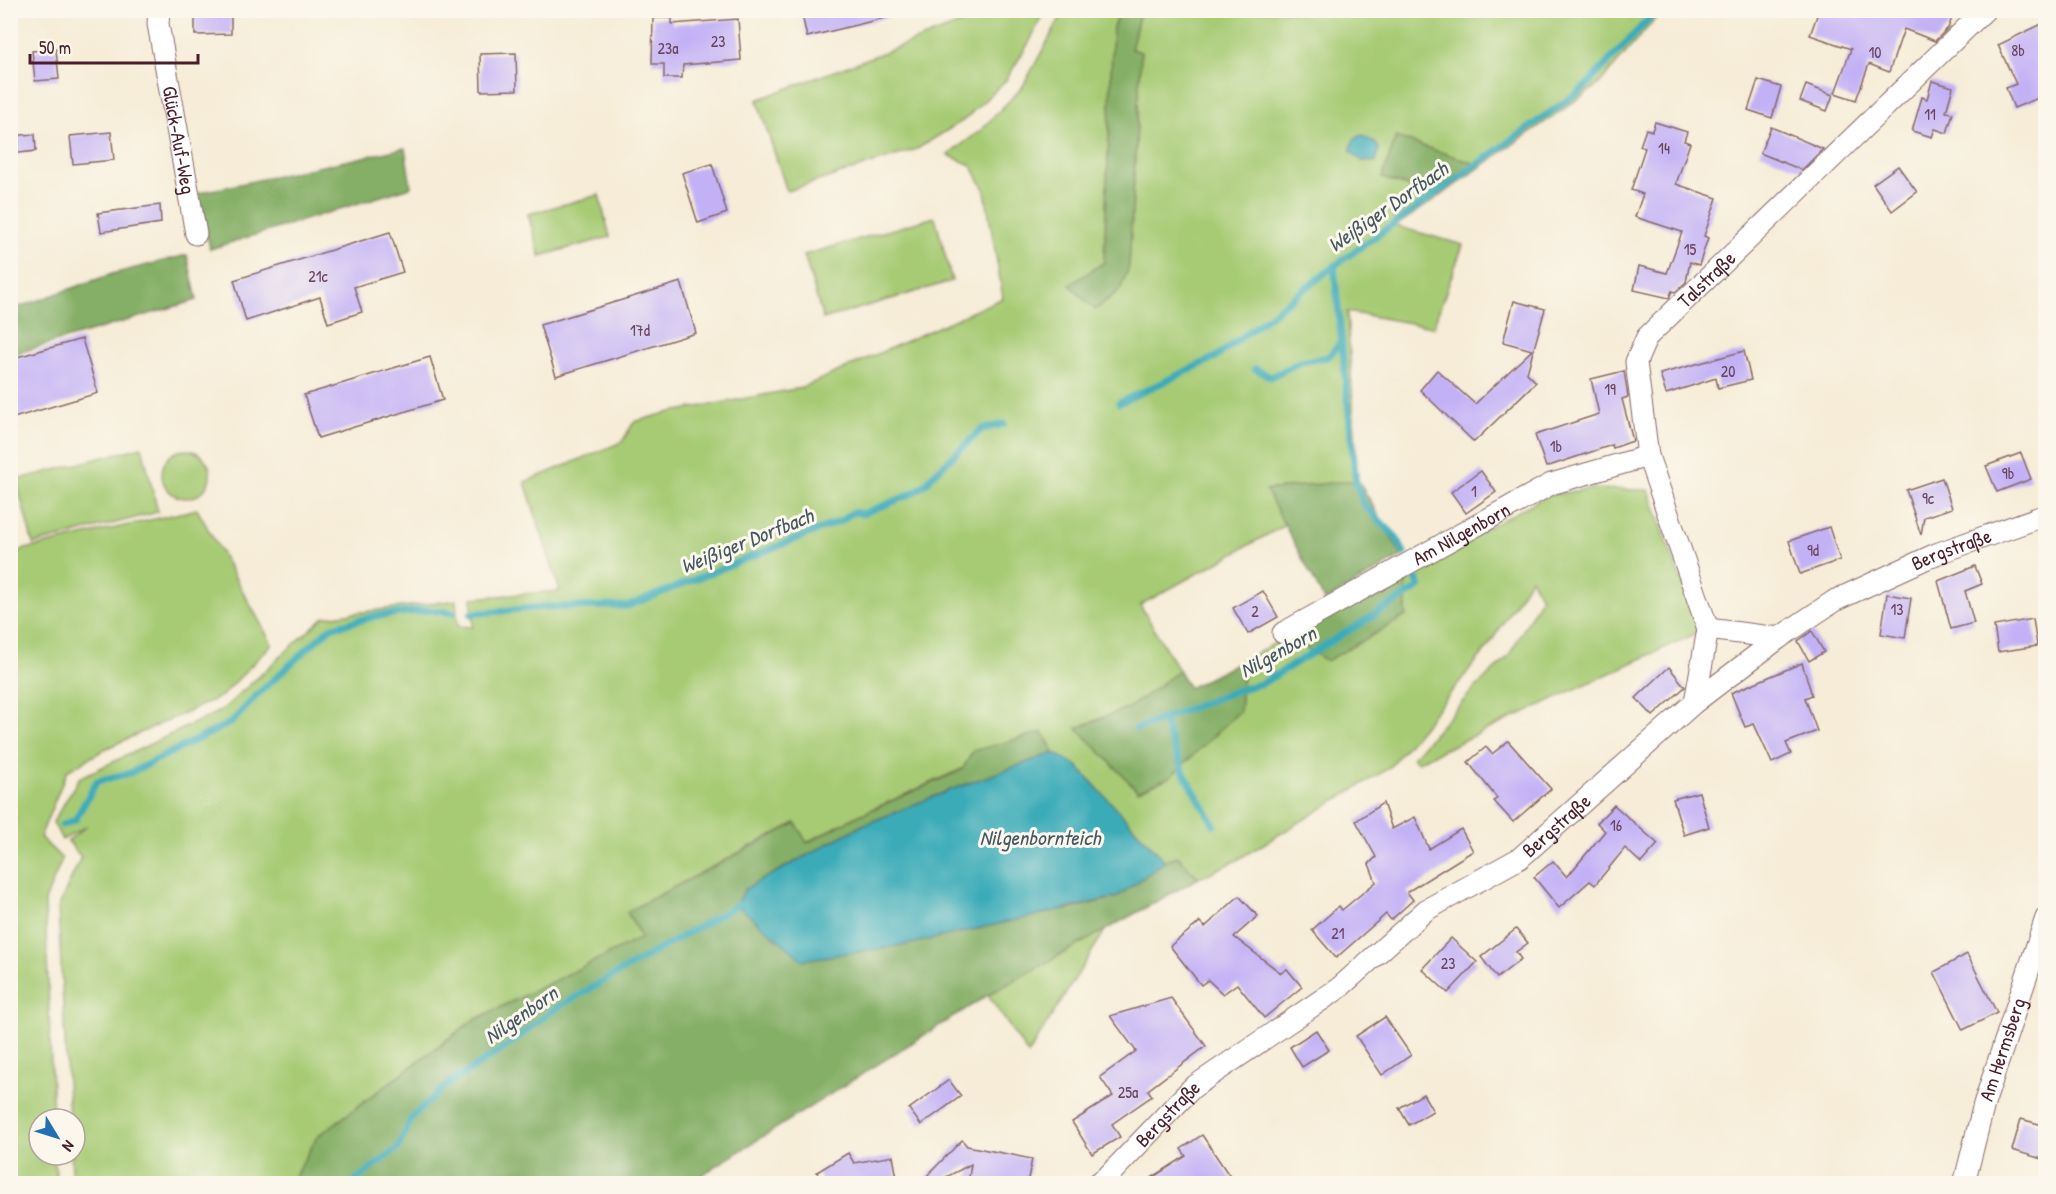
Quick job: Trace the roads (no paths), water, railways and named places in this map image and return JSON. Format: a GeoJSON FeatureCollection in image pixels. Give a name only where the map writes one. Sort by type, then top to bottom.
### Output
{"type":"FeatureCollection","features":[{"type":"Feature","properties":{"kind":"street","name":"Glück-Auf-Weg"},"geometry":{"type":"LineString","coordinates":[[159,10],[158,24],[196,234]]}},
{"type":"Feature","properties":{"kind":"street","name":"Talstraße"},"geometry":{"type":"LineString","coordinates":[[1695,702],[1708,629],[1648,456],[1636,362],[1647,337],[1985,10]]}},
{"type":"Feature","properties":{"kind":"street","name":"Am Nilgenborn"},"geometry":{"type":"LineString","coordinates":[[1283,633],[1551,484],[1648,456]]}},
{"type":"Feature","properties":{"kind":"street","name":"Bergstraße"},"geometry":{"type":"LineString","coordinates":[[1097,1184],[1109,1175],[1192,1088],[1339,988],[1426,910],[1520,858],[1695,702],[1779,638],[1834,601],[1926,559],[2046,515]]}},
{"type":"Feature","properties":{"kind":"street"},"geometry":{"type":"LineString","coordinates":[[1708,629],[1779,638]]}},
{"type":"Feature","properties":{"kind":"street","name":"Am Hermsberg"},"geometry":{"type":"LineString","coordinates":[[1964,1184],[1984,1104],[2046,918]]}},
{"type":"Feature","properties":{"kind":"water"},"geometry":{"type":"Polygon","coordinates":[[[1361,135],[1374,142],[1379,149],[1376,162],[1362,161],[1350,151],[1354,139],[1361,135]]]}},
{"type":"Feature","properties":{"kind":"water","name":"Nilgenbornteich"},"geometry":{"type":"Polygon","coordinates":[[[1054,753],[1076,765],[1165,861],[1117,897],[910,944],[803,960],[737,905],[745,889],[861,826],[958,787],[1054,753]]]}},
{"type":"Feature","properties":{"kind":"waterway","name":"Weißiger Dorfbach"},"geometry":{"type":"LineString","coordinates":[[1119,403],[1216,357],[1337,264],[1583,89],[1657,10]]}},
{"type":"Feature","properties":{"kind":"waterway","name":"Nilgenborn"},"geometry":{"type":"LineString","coordinates":[[1334,266],[1356,483],[1364,505],[1396,537],[1404,553]]}},
{"type":"Feature","properties":{"kind":"waterway"},"geometry":{"type":"LineString","coordinates":[[1255,369],[1271,377],[1300,362],[1328,357],[1342,341]]}},
{"type":"Feature","properties":{"kind":"waterway","name":"Weißiger Dorfbach"},"geometry":{"type":"LineString","coordinates":[[471,614],[543,607],[628,606],[843,520],[851,513],[862,514],[911,494],[927,482],[982,429],[1004,424]]}},
{"type":"Feature","properties":{"kind":"waterway","name":"Nilgenborn"},"geometry":{"type":"LineString","coordinates":[[1136,729],[1238,690],[1263,683],[1420,587],[1417,580]]}},
{"type":"Feature","properties":{"kind":"waterway"},"geometry":{"type":"LineString","coordinates":[[62,825],[75,820],[97,781],[130,773],[232,722],[259,693],[330,628],[376,616],[428,610],[453,613]]}},
{"type":"Feature","properties":{"kind":"waterway"},"geometry":{"type":"LineString","coordinates":[[1163,720],[1184,773],[1214,825]]}},
{"type":"Feature","properties":{"kind":"waterway","name":"Nilgenborn"},"geometry":{"type":"LineString","coordinates":[[351,1184],[398,1148],[412,1117],[447,1085],[506,1047],[553,1010],[737,905]]}}]}
